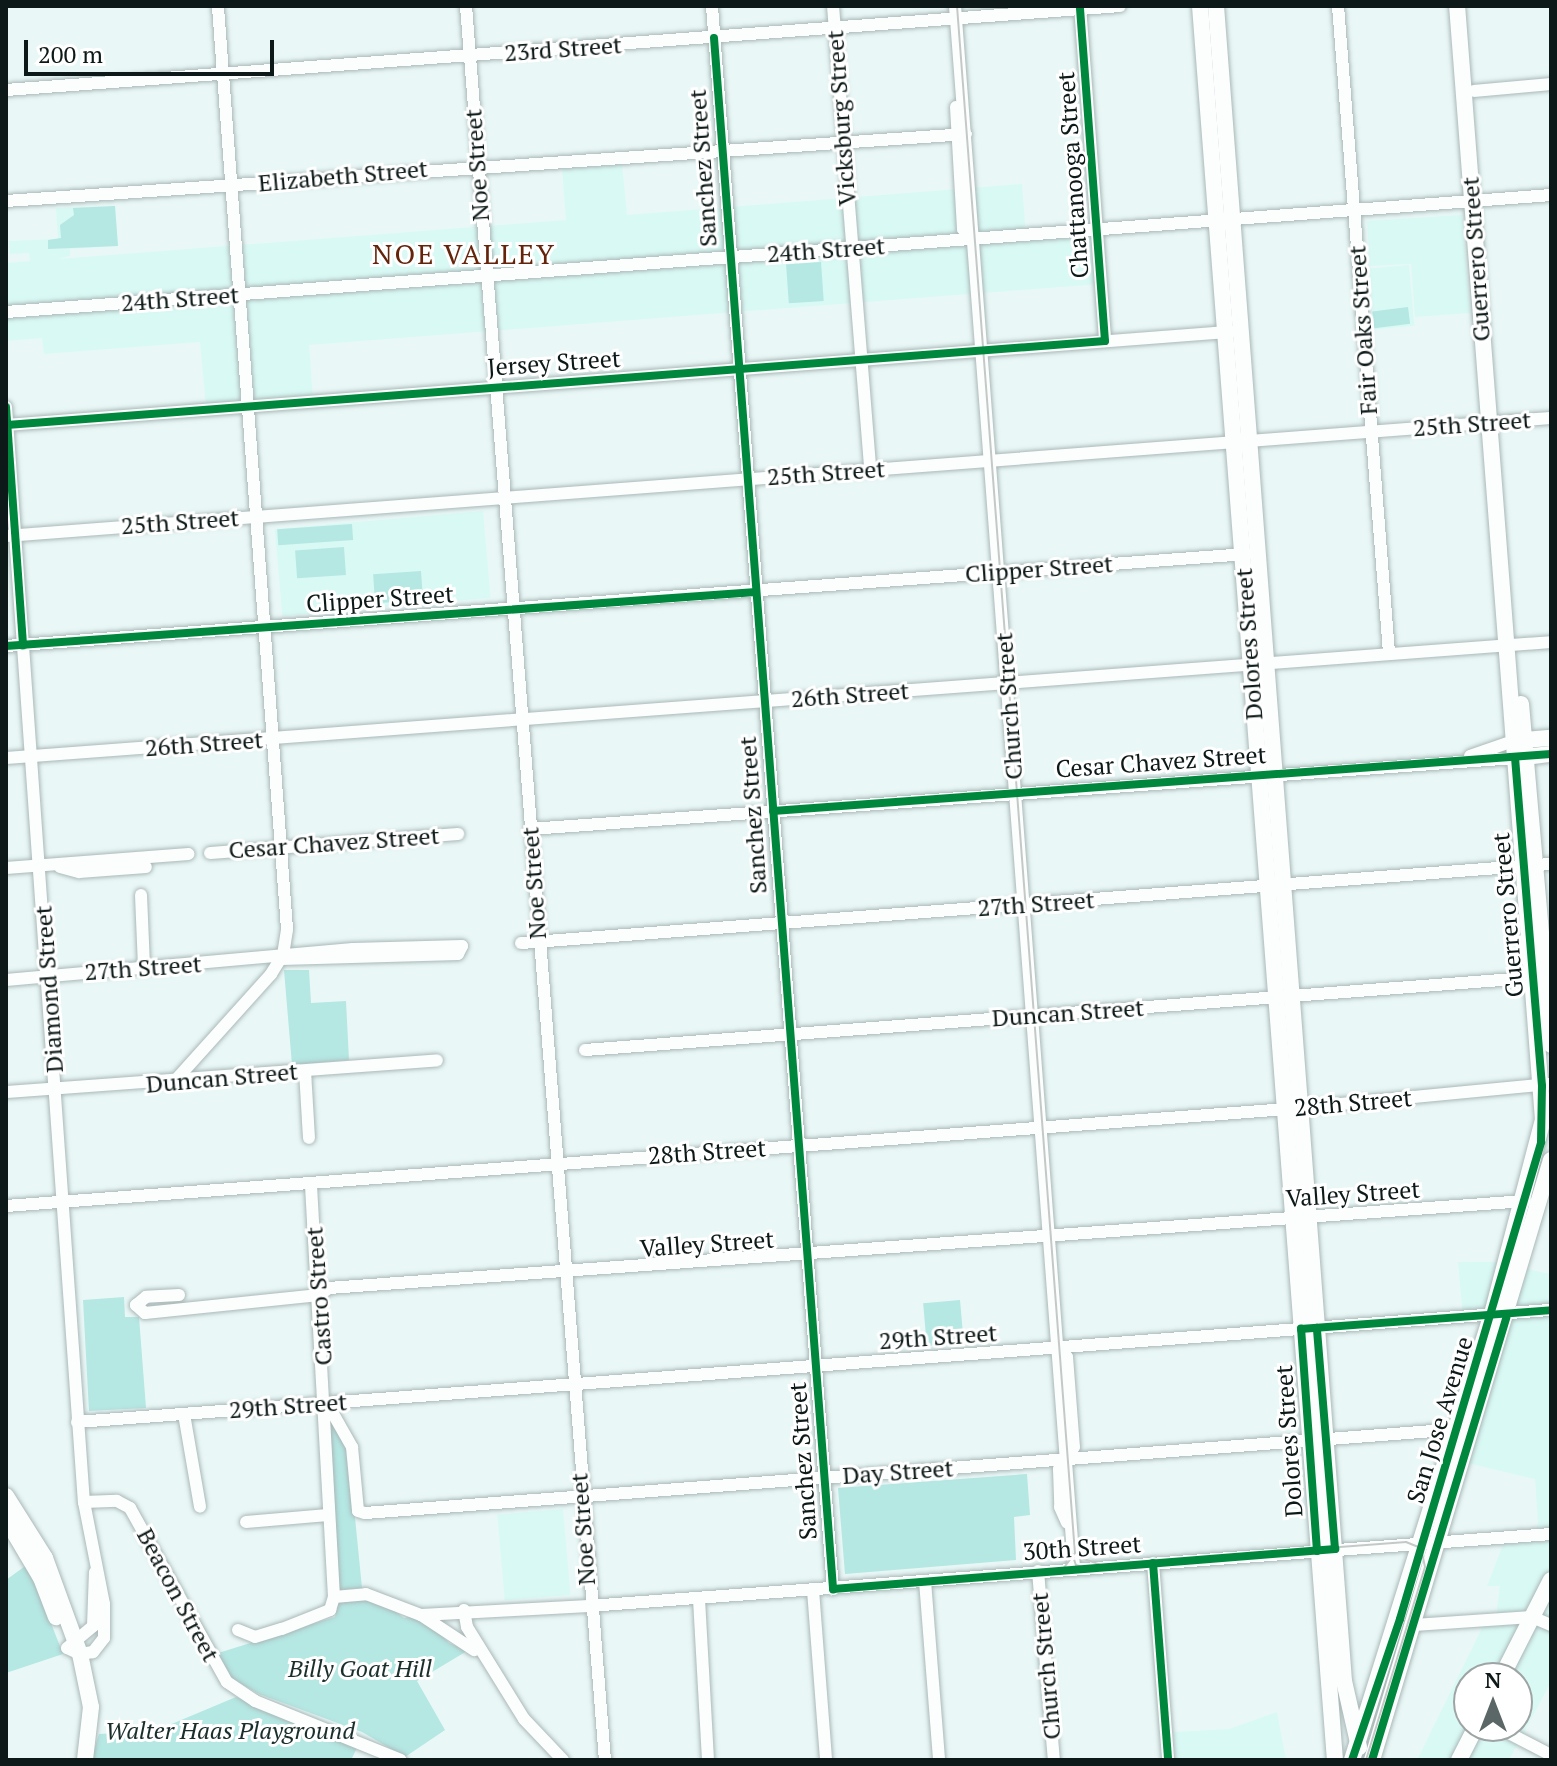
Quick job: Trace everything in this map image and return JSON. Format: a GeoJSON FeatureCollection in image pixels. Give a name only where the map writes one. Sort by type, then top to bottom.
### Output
{"type":"FeatureCollection","features":[{"type":"Feature","properties":{"kind":"main road","name":"Dolores Street"},"geometry":{"type":"LineString","coordinates":[[1200,6],[1225,220]]}},
{"type":"Feature","properties":{"kind":"main road","name":"Dolores Street"},"geometry":{"type":"LineString","coordinates":[[1216,6],[1225,220],[1292,1108],[1318,1440],[1335,1549],[1335,1760]]}},
{"type":"Feature","properties":{"kind":"main road","name":"Guerrero Street"},"geometry":{"type":"LineString","coordinates":[[1457,6],[1476,201],[1519,749],[1537,865],[1547,1085]]}},
{"type":"Feature","properties":{"kind":"main road","name":"Guerrero Street"},"geometry":{"type":"LineString","coordinates":[[1467,6],[1474,91],[1476,201]]}},
{"type":"Feature","properties":{"kind":"main road","name":"Cesar Chavez Street"},"geometry":{"type":"LineString","coordinates":[[1519,749],[1551,738]]}},
{"type":"Feature","properties":{"kind":"main road","name":"Cesar Chavez Street"},"geometry":{"type":"LineString","coordinates":[[1519,749],[1551,754]]}},
{"type":"Feature","properties":{"kind":"main road","name":"Guerrero Street"},"geometry":{"type":"LineString","coordinates":[[1543,976],[1551,1045]]}},
{"type":"Feature","properties":{"kind":"main road","name":"San Jose Avenue"},"geometry":{"type":"LineString","coordinates":[[1372,1760],[1414,1625],[1458,1429],[1500,1314],[1541,1142],[1547,1085]]}},
{"type":"Feature","properties":{"kind":"main road","name":"San Jose Avenue"},"geometry":{"type":"LineString","coordinates":[[1352,1760],[1431,1542],[1500,1314],[1551,1160]]}},
{"type":"Feature","properties":{"kind":"main road","name":"Dolores Street"},"geometry":{"type":"LineString","coordinates":[[1318,1440],[1317,1551],[1334,1654],[1344,1681],[1362,1760]]}},
{"type":"Feature","properties":{"kind":"main road"},"geometry":{"type":"LineString","coordinates":[[6,1496],[45,1558],[74,1647],[91,1707],[85,1760]]}},
{"type":"Feature","properties":{"kind":"main road"},"geometry":{"type":"LineString","coordinates":[[6,1519],[41,1578],[74,1647],[80,1707],[75,1760]]}},
{"type":"Feature","properties":{"kind":"main road"},"geometry":{"type":"LineString","coordinates":[[1509,1662],[1551,1580]]}},
{"type":"Feature","properties":{"kind":"main road"},"geometry":{"type":"LineString","coordinates":[[1344,1681],[1359,1695],[1375,1694]]}},
{"type":"Feature","properties":{"kind":"main road"},"geometry":{"type":"LineString","coordinates":[[1459,1760],[1468,1742]]}},
{"type":"Feature","properties":{"kind":"street"},"geometry":{"type":"LineString","coordinates":[[173,1083],[281,959],[287,929],[218,6]]}},
{"type":"Feature","properties":{"kind":"street","name":"Noe Street"},"geometry":{"type":"LineString","coordinates":[[466,6],[580,1496],[605,1760]]}},
{"type":"Feature","properties":{"kind":"street","name":"Sanchez Street"},"geometry":{"type":"LineString","coordinates":[[712,6],[833,1589]]}},
{"type":"Feature","properties":{"kind":"street","name":"Vicksburg Street"},"geometry":{"type":"LineString","coordinates":[[833,6],[870,470]]}},
{"type":"Feature","properties":{"kind":"street","name":"23rd Street"},"geometry":{"type":"LineString","coordinates":[[6,90],[714,38],[956,12],[1120,6]]}},
{"type":"Feature","properties":{"kind":"street","name":"Fair Oaks Street"},"geometry":{"type":"LineString","coordinates":[[1338,6],[1389,653]]}},
{"type":"Feature","properties":{"kind":"street","name":"Chattanooga Street"},"geometry":{"type":"LineString","coordinates":[[1080,8],[1105,341]]}},
{"type":"Feature","properties":{"kind":"street","name":"Church Street"},"geometry":{"type":"LineString","coordinates":[[956,12],[962,87],[956,99],[961,134],[963,229],[974,239],[1074,1568]]}},
{"type":"Feature","properties":{"kind":"street"},"geometry":{"type":"LineString","coordinates":[[1474,91],[1551,84]]}},
{"type":"Feature","properties":{"kind":"street","name":"Elizabeth Street"},"geometry":{"type":"LineString","coordinates":[[6,201],[722,147],[730,151],[961,134]]}},
{"type":"Feature","properties":{"kind":"street","name":"24th Street"},"geometry":{"type":"LineString","coordinates":[[6,312],[1551,195]]}},
{"type":"Feature","properties":{"kind":"street","name":"Jersey Street"},"geometry":{"type":"LineString","coordinates":[[7,425],[1233,332]]}},
{"type":"Feature","properties":{"kind":"street","name":"Diamond Street"},"geometry":{"type":"LineString","coordinates":[[6,407],[10,535],[23,645],[31,757],[46,865],[48,977],[77,1422],[84,1502],[95,1572],[95,1621],[74,1647],[93,1652],[106,1633],[102,1589],[95,1572]]}},
{"type":"Feature","properties":{"kind":"street","name":"25th Street"},"geometry":{"type":"LineString","coordinates":[[10,535],[1551,418]]}},
{"type":"Feature","properties":{"kind":"street","name":"Clipper Street"},"geometry":{"type":"LineString","coordinates":[[6,646],[1250,553]]}},
{"type":"Feature","properties":{"kind":"street","name":"26th Street"},"geometry":{"type":"LineString","coordinates":[[6,758],[1551,642]]}},
{"type":"Feature","properties":{"kind":"street","name":"Cesar Chavez Street"},"geometry":{"type":"LineString","coordinates":[[530,829],[1458,760],[1519,749]]}},
{"type":"Feature","properties":{"kind":"street","name":"Cesar Chavez Street"},"geometry":{"type":"LineString","coordinates":[[210,853],[458,834]]}},
{"type":"Feature","properties":{"kind":"street"},"geometry":{"type":"LineString","coordinates":[[6,868],[188,854]]}},
{"type":"Feature","properties":{"kind":"street"},"geometry":{"type":"LineString","coordinates":[[46,865],[79,872],[146,867]]}},
{"type":"Feature","properties":{"kind":"street","name":"27th Street"},"geometry":{"type":"LineString","coordinates":[[521,943],[1537,865]]}},
{"type":"Feature","properties":{"kind":"street"},"geometry":{"type":"LineString","coordinates":[[141,895],[144,967]]}},
{"type":"Feature","properties":{"kind":"street","name":"27th Street"},"geometry":{"type":"LineString","coordinates":[[6,980],[144,967],[406,951]]}},
{"type":"Feature","properties":{"kind":"street","name":"Duncan Street"},"geometry":{"type":"LineString","coordinates":[[585,1050],[1543,976]]}},
{"type":"Feature","properties":{"kind":"street","name":"Duncan Street"},"geometry":{"type":"LineString","coordinates":[[6,1092],[173,1083],[437,1060]]}},
{"type":"Feature","properties":{"kind":"street"},"geometry":{"type":"LineString","coordinates":[[305,1071],[309,1138]]}},
{"type":"Feature","properties":{"kind":"street","name":"28th Street"},"geometry":{"type":"LineString","coordinates":[[6,1206],[1292,1108],[1547,1085]]}},
{"type":"Feature","properties":{"kind":"street","name":"Castro Street"},"geometry":{"type":"LineString","coordinates":[[311,1184],[327,1403],[321,1421],[334,1597]]}},
{"type":"Feature","properties":{"kind":"street","name":"Valley Street"},"geometry":{"type":"LineString","coordinates":[[179,1295],[146,1297],[136,1305],[145,1313],[319,1295],[329,1288],[807,1256],[1525,1201]]}},
{"type":"Feature","properties":{"kind":"street","name":"29th Street"},"geometry":{"type":"LineString","coordinates":[[77,1422],[1551,1310]]}},
{"type":"Feature","properties":{"kind":"street","name":"Day Street"},"geometry":{"type":"LineString","coordinates":[[327,1403],[352,1447],[358,1511],[1458,1429]]}},
{"type":"Feature","properties":{"kind":"street"},"geometry":{"type":"LineString","coordinates":[[184,1414],[200,1507]]}},
{"type":"Feature","properties":{"kind":"street","name":"Beacon Street"},"geometry":{"type":"LineString","coordinates":[[84,1502],[117,1501],[130,1508],[227,1682],[255,1701],[401,1760]]}},
{"type":"Feature","properties":{"kind":"street"},"geometry":{"type":"LineString","coordinates":[[246,1522],[328,1515]]}},
{"type":"Feature","properties":{"kind":"street","name":"30th Street"},"geometry":{"type":"LineString","coordinates":[[421,1615],[464,1610],[699,1599],[1551,1534]]}},
{"type":"Feature","properties":{"kind":"street"},"geometry":{"type":"LineString","coordinates":[[1153,1563],[1168,1760]]}},
{"type":"Feature","properties":{"kind":"street","name":"Church Street"},"geometry":{"type":"LineString","coordinates":[[1038,1571],[1054,1760]]}},
{"type":"Feature","properties":{"kind":"street"},"geometry":{"type":"LineString","coordinates":[[925,1581],[939,1760]]}},
{"type":"Feature","properties":{"kind":"street"},"geometry":{"type":"LineString","coordinates":[[813,1590],[826,1760]]}},
{"type":"Feature","properties":{"kind":"street"},"geometry":{"type":"LineString","coordinates":[[238,1630],[255,1637],[330,1610],[334,1597],[387,1598],[421,1615],[474,1650]]}},
{"type":"Feature","properties":{"kind":"street"},"geometry":{"type":"LineString","coordinates":[[699,1599],[711,1759]]}},
{"type":"Feature","properties":{"kind":"street"},"geometry":{"type":"LineString","coordinates":[[464,1610],[459,1625],[474,1650],[522,1726],[555,1760]]}},
{"type":"Feature","properties":{"kind":"street"},"geometry":{"type":"LineString","coordinates":[[464,1610],[467,1627],[524,1719],[563,1760]]}},
{"type":"Feature","properties":{"kind":"street"},"geometry":{"type":"LineString","coordinates":[[1414,1625],[1532,1617],[1551,1625]]}},
{"type":"Feature","properties":{"kind":"street"},"geometry":{"type":"LineString","coordinates":[[1526,1742],[1551,1755]]}},
{"type":"Feature","properties":{"kind":"shaded area"},"geometry":{"type":"Polygon","coordinates":[[[622,164],[627,215],[1022,184],[1026,237],[1095,232],[1099,284],[309,345],[313,399],[206,407],[200,342],[44,354],[42,338],[6,341],[6,263],[30,261],[29,253],[10,254],[9,241],[58,239],[56,208],[115,206],[118,246],[70,249],[70,256],[58,259],[566,220],[562,168],[622,164]]]}},
{"type":"Feature","properties":{"kind":"shaded area"},"geometry":{"type":"Polygon","coordinates":[[[1462,215],[1470,313],[1415,317],[1411,264],[1370,266],[1367,221],[1462,215]]]}},
{"type":"Feature","properties":{"kind":"shaded area"},"geometry":{"type":"Polygon","coordinates":[[[1409,265],[1414,326],[1374,329],[1369,268],[1409,265]]]}},
{"type":"Feature","properties":{"kind":"shaded area"},"geometry":{"type":"Polygon","coordinates":[[[483,511],[491,598],[282,616],[275,529],[483,511]]]}},
{"type":"Feature","properties":{"kind":"shaded area"},"geometry":{"type":"Polygon","coordinates":[[[1458,1262],[1493,1262],[1551,1274],[1551,1682],[1533,1715],[1533,1662],[1465,1662],[1486,1620],[1496,1616],[1500,1586],[1487,1586],[1506,1537],[1535,1535],[1538,1523],[1535,1479],[1463,1462],[1507,1314],[1463,1317],[1458,1262]]]}},
{"type":"Feature","properties":{"kind":"shaded area"},"geometry":{"type":"Polygon","coordinates":[[[563,1509],[570,1595],[505,1600],[497,1515],[563,1509]]]}},
{"type":"Feature","properties":{"kind":"shaded area"},"geometry":{"type":"Polygon","coordinates":[[[1453,1687],[1453,1742],[1519,1742],[1509,1760],[1417,1760],[1453,1687]]]}},
{"type":"Feature","properties":{"kind":"shaded area"},"geometry":{"type":"Polygon","coordinates":[[[1277,1712],[1286,1760],[1176,1760],[1174,1732],[1229,1729],[1277,1712]]]}},
{"type":"Feature","properties":{"kind":"green space"},"geometry":{"type":"Polygon","coordinates":[[[115,206],[118,246],[48,249],[48,240],[61,238],[60,225],[74,215],[73,208],[115,206]]]}},
{"type":"Feature","properties":{"kind":"green space"},"geometry":{"type":"Polygon","coordinates":[[[821,262],[824,301],[789,303],[786,264],[821,262]]]}},
{"type":"Feature","properties":{"kind":"green space"},"geometry":{"type":"Polygon","coordinates":[[[1408,307],[1410,324],[1374,328],[1372,311],[1408,307]]]}},
{"type":"Feature","properties":{"kind":"green space"},"geometry":{"type":"Polygon","coordinates":[[[352,524],[353,540],[278,545],[277,529],[352,524]]]}},
{"type":"Feature","properties":{"kind":"green space"},"geometry":{"type":"Polygon","coordinates":[[[344,547],[346,575],[297,578],[295,550],[344,547]]]}},
{"type":"Feature","properties":{"kind":"green space"},"geometry":{"type":"Polygon","coordinates":[[[421,571],[423,600],[375,603],[373,574],[421,571]]]}},
{"type":"Feature","properties":{"kind":"green space"},"geometry":{"type":"Polygon","coordinates":[[[284,970],[309,970],[311,1003],[346,1001],[349,1060],[292,1065],[284,970]]]}},
{"type":"Feature","properties":{"kind":"green space"},"geometry":{"type":"Polygon","coordinates":[[[124,1297],[125,1317],[139,1317],[146,1408],[89,1411],[83,1300],[124,1297]]]}},
{"type":"Feature","properties":{"kind":"green space"},"geometry":{"type":"Polygon","coordinates":[[[960,1300],[964,1343],[927,1346],[923,1303],[960,1300]]]}},
{"type":"Feature","properties":{"kind":"green space"},"geometry":{"type":"Polygon","coordinates":[[[328,1416],[348,1447],[362,1588],[339,1590],[328,1416]]]}},
{"type":"Feature","properties":{"kind":"green space"},"geometry":{"type":"Polygon","coordinates":[[[1027,1474],[1030,1515],[1014,1517],[1016,1560],[845,1574],[838,1488],[1027,1474]]]}},
{"type":"Feature","properties":{"kind":"green space"},"geometry":{"type":"Polygon","coordinates":[[[28,1564],[63,1654],[6,1673],[6,1580],[28,1564]]]}},
{"type":"Feature","properties":{"kind":"green space","name":"Billy Goat Hill"},"geometry":{"type":"Polygon","coordinates":[[[364,1599],[384,1603],[404,1618],[421,1615],[449,1643],[467,1651],[417,1681],[445,1730],[405,1757],[362,1732],[259,1694],[231,1678],[215,1654],[335,1617],[338,1603],[364,1599]]]}},
{"type":"Feature","properties":{"kind":"green space","name":"Walter Haas Playground"},"geometry":{"type":"Polygon","coordinates":[[[236,1697],[357,1748],[351,1760],[91,1760],[99,1734],[155,1731],[236,1697]]]}},
{"type":"Feature","properties":{"kind":"tram line"},"geometry":{"type":"LineString","coordinates":[[957,6],[1075,1553],[1062,1570],[975,1577]]}},
{"type":"Feature","properties":{"kind":"tram line"},"geometry":{"type":"LineString","coordinates":[[1081,1558],[1101,1565],[1406,1542],[1421,1548],[1425,1567],[1366,1760]]}},
{"type":"Feature","properties":{"kind":"tram line"},"geometry":{"type":"LineString","coordinates":[[1071,1550],[1076,1565],[1091,1570]]}},
{"type":"Feature","properties":{"kind":"cycle path"},"geometry":{"type":"LineString","coordinates":[[7,425],[1105,341],[1080,6]]}},
{"type":"Feature","properties":{"kind":"cycle path"},"geometry":{"type":"LineString","coordinates":[[714,38],[833,1589],[1335,1549],[1317,1328]]}},
{"type":"Feature","properties":{"kind":"cycle path"},"geometry":{"type":"LineString","coordinates":[[6,407],[23,645]]}},
{"type":"Feature","properties":{"kind":"cycle path"},"geometry":{"type":"LineString","coordinates":[[6,646],[756,592]]}},
{"type":"Feature","properties":{"kind":"cycle path"},"geometry":{"type":"LineString","coordinates":[[773,811],[1551,754]]}},
{"type":"Feature","properties":{"kind":"cycle path"},"geometry":{"type":"LineString","coordinates":[[1352,1760],[1400,1619],[1541,1142],[1542,1086],[1515,758]]}},
{"type":"Feature","properties":{"kind":"cycle path"},"geometry":{"type":"LineString","coordinates":[[1317,1551],[1301,1329],[1551,1310]]}},
{"type":"Feature","properties":{"kind":"cycle path"},"geometry":{"type":"LineString","coordinates":[[1372,1760],[1506,1318]]}},
{"type":"Feature","properties":{"kind":"cycle path"},"geometry":{"type":"LineString","coordinates":[[1153,1563],[1168,1760]]}},
{"type":"Feature","properties":{"kind":"district","name":"NOE VALLEY"},"geometry":{"type":"Point","coordinates":[464,254]}}]}
